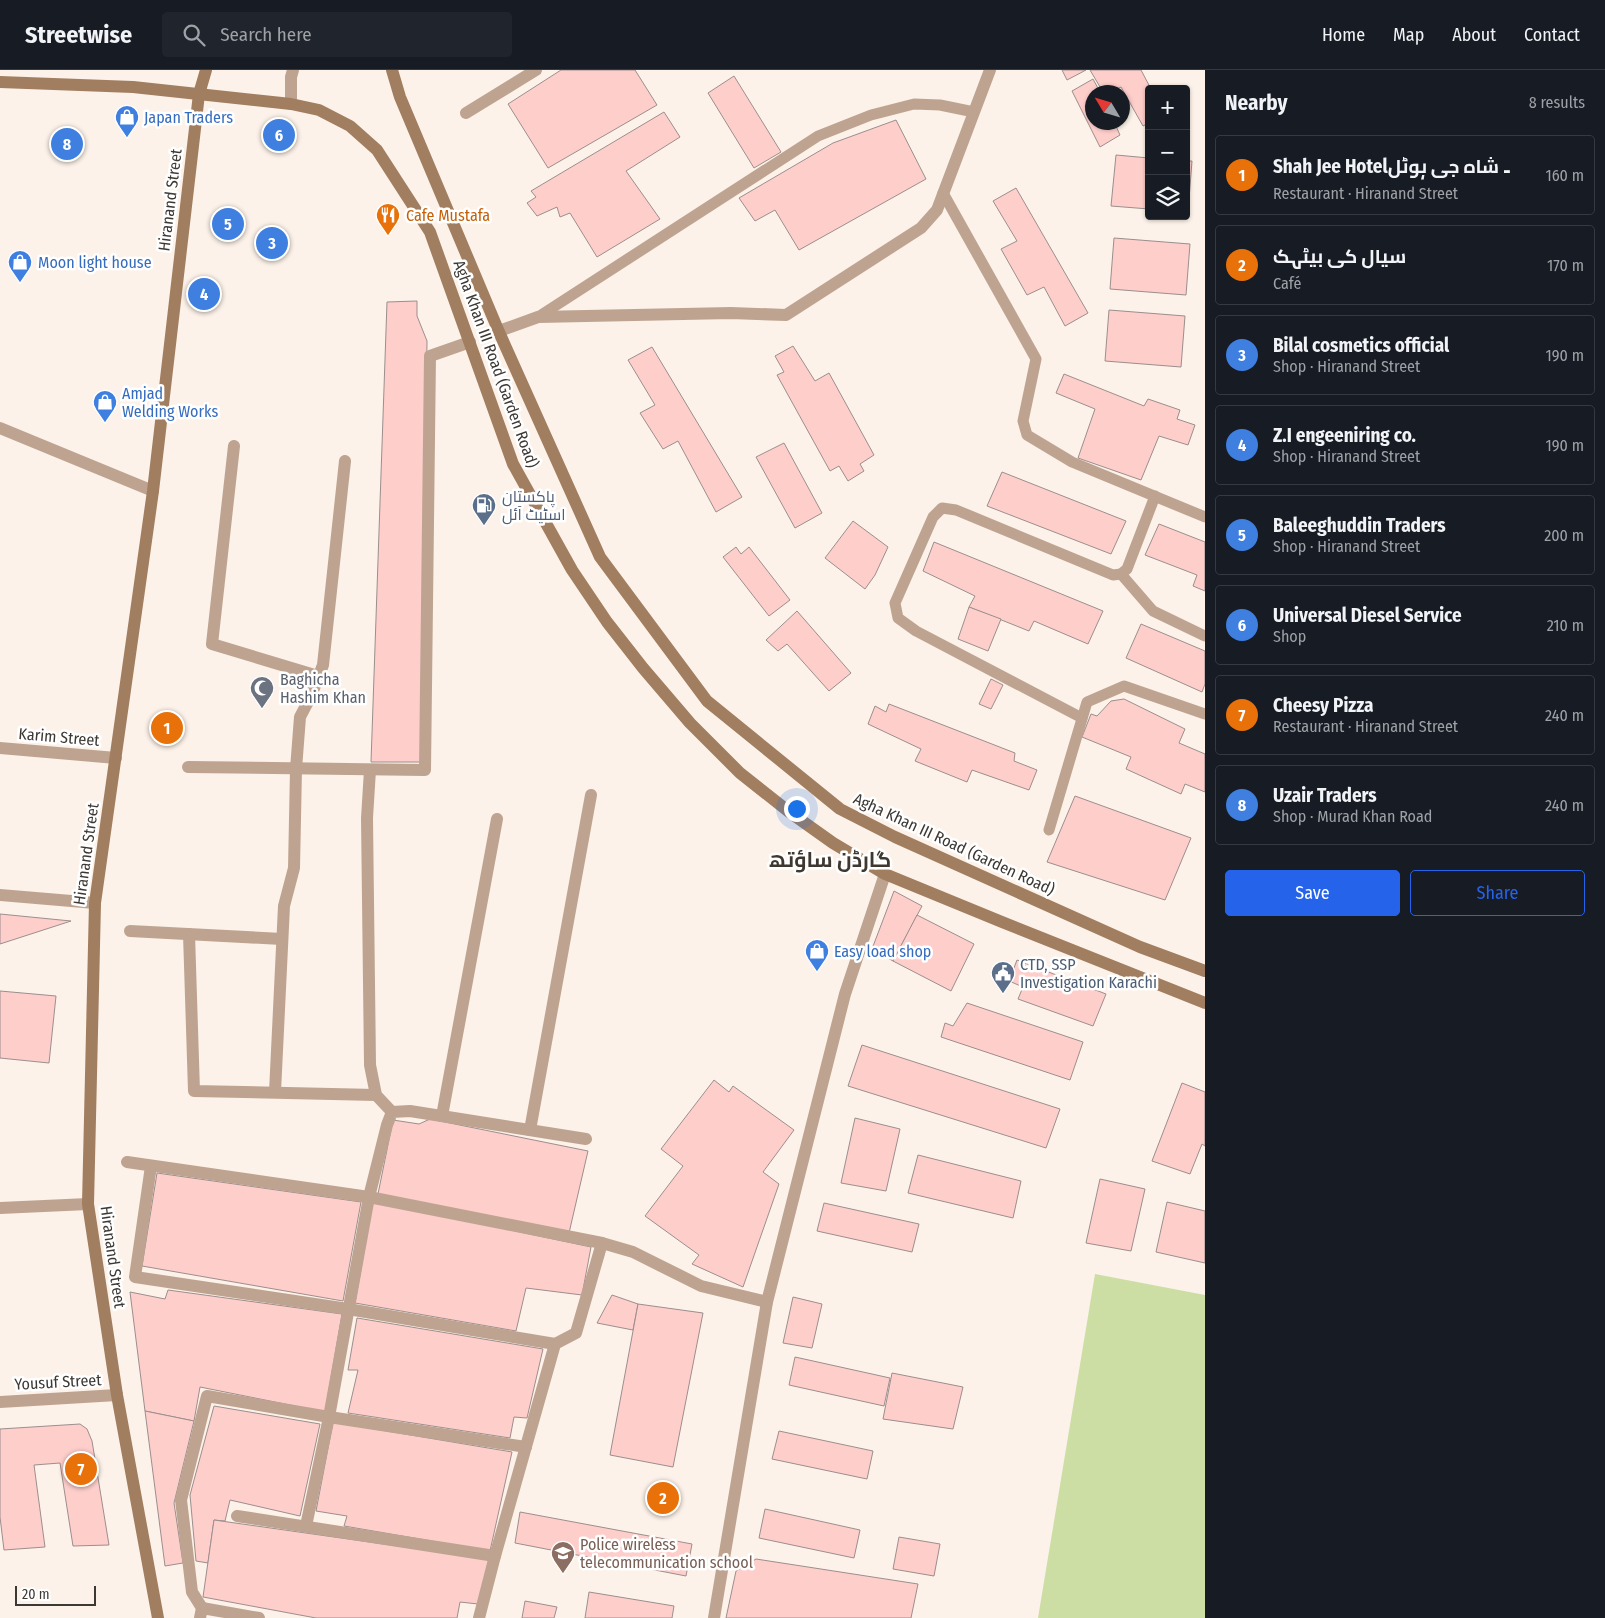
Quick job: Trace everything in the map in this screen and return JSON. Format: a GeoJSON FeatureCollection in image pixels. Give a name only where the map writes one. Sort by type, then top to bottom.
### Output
{"type":"FeatureCollection","features":[{"type":"Feature","properties":{"kind":"main road","name":"Hiranand Street"},"geometry":{"type":"LineString","coordinates":[[158,1618],[117,1395],[88,1204],[95,902],[153,491],[199,94],[206,70]]}},
{"type":"Feature","properties":{"kind":"main road","name":"Agha Khan III Road (Garden Road)"},"geometry":{"type":"LineString","coordinates":[[392,70],[400,97],[499,331],[600,557],[706,701],[840,809],[895,837],[1140,947],[1205,971]]}},
{"type":"Feature","properties":{"kind":"main road","name":"Agha Khan III Road (Garden Road)"},"geometry":{"type":"LineString","coordinates":[[0,82],[133,87],[291,104],[319,110],[350,126],[377,150],[430,232],[513,464],[572,570],[607,622],[690,723],[740,773],[788,811],[833,843],[886,874],[1205,1003]]}},
{"type":"Feature","properties":{"kind":"street"},"geometry":{"type":"LineString","coordinates":[[291,104],[291,77],[293,70]]}},
{"type":"Feature","properties":{"kind":"street"},"geometry":{"type":"LineString","coordinates":[[466,113],[536,70]]}},
{"type":"Feature","properties":{"kind":"street"},"geometry":{"type":"LineString","coordinates":[[499,331],[538,317],[731,313],[786,315],[921,228],[937,210],[990,70]]}},
{"type":"Feature","properties":{"kind":"street"},"geometry":{"type":"LineString","coordinates":[[188,767],[425,770],[430,356],[470,342]]}},
{"type":"Feature","properties":{"kind":"street"},"geometry":{"type":"LineString","coordinates":[[0,428],[153,491]]}},
{"type":"Feature","properties":{"kind":"street"},"geometry":{"type":"LineString","coordinates":[[234,446],[212,644],[318,676]]}},
{"type":"Feature","properties":{"kind":"street"},"geometry":{"type":"LineString","coordinates":[[275,1092],[284,906],[294,868],[296,769],[300,717],[311,696],[323,664],[345,461]]}},
{"type":"Feature","properties":{"kind":"street","name":"Karim Street"},"geometry":{"type":"LineString","coordinates":[[0,748],[116,758]]}},
{"type":"Feature","properties":{"kind":"street"},"geometry":{"type":"LineString","coordinates":[[370,770],[367,818],[370,1065],[376,1095],[392,1112],[410,1111],[586,1139]]}},
{"type":"Feature","properties":{"kind":"street"},"geometry":{"type":"LineString","coordinates":[[530,1130],[591,795]]}},
{"type":"Feature","properties":{"kind":"street"},"geometry":{"type":"LineString","coordinates":[[442,1116],[497,818]]}},
{"type":"Feature","properties":{"kind":"street"},"geometry":{"type":"LineString","coordinates":[[714,1618],[767,1302],[845,994],[886,874]]}},
{"type":"Feature","properties":{"kind":"street"},"geometry":{"type":"LineString","coordinates":[[0,895],[95,902]]}},
{"type":"Feature","properties":{"kind":"street"},"geometry":{"type":"LineString","coordinates":[[130,931],[282,939]]}},
{"type":"Feature","properties":{"kind":"street"},"geometry":{"type":"LineString","coordinates":[[189,934],[194,1091],[376,1095]]}},
{"type":"Feature","properties":{"kind":"street"},"geometry":{"type":"LineString","coordinates":[[306,1526],[329,1417],[369,1197],[392,1112]]}},
{"type":"Feature","properties":{"kind":"street"},"geometry":{"type":"LineString","coordinates":[[127,1162],[369,1197],[602,1243],[633,1252],[701,1286],[767,1302]]}},
{"type":"Feature","properties":{"kind":"street"},"geometry":{"type":"LineString","coordinates":[[151,1166],[135,1277],[348,1309],[555,1344],[576,1333],[602,1243]]}},
{"type":"Feature","properties":{"kind":"street"},"geometry":{"type":"LineString","coordinates":[[0,1208],[88,1204]]}},
{"type":"Feature","properties":{"kind":"street"},"geometry":{"type":"LineString","coordinates":[[479,1618],[555,1344]]}},
{"type":"Feature","properties":{"kind":"street","name":"Yousuf Street"},"geometry":{"type":"LineString","coordinates":[[0,1402],[117,1395]]}},
{"type":"Feature","properties":{"kind":"street"},"geometry":{"type":"LineString","coordinates":[[259,1618],[201,1613],[192,1592],[180,1500],[207,1396],[526,1447]]}},
{"type":"Feature","properties":{"kind":"street"},"geometry":{"type":"LineString","coordinates":[[237,1516],[495,1556]]}},
{"type":"Feature","properties":{"kind":"lane"},"geometry":{"type":"LineString","coordinates":[[538,317],[818,136],[871,115],[914,104],[940,105],[974,112]]}},
{"type":"Feature","properties":{"kind":"lane"},"geometry":{"type":"LineString","coordinates":[[943,193],[1036,359],[1023,421],[1027,435],[1072,462],[1205,517]]}},
{"type":"Feature","properties":{"kind":"lane"},"geometry":{"type":"LineString","coordinates":[[1082,718],[916,631],[898,618],[895,603],[934,517],[942,508],[956,510],[1114,575],[1121,574],[1127,569],[1155,496]]}},
{"type":"Feature","properties":{"kind":"lane"},"geometry":{"type":"LineString","coordinates":[[1121,574],[1153,611],[1205,636]]}},
{"type":"Feature","properties":{"kind":"lane"},"geometry":{"type":"LineString","coordinates":[[1049,830],[1087,702],[1124,686],[1205,714]]}},
{"type":"Feature","properties":{"kind":"green space"},"geometry":{"type":"Polygon","coordinates":[[[1095,1274],[1205,1295],[1205,1618],[1038,1618],[1095,1274]]]}},
{"type":"Feature","properties":{"kind":"building"},"geometry":{"type":"Polygon","coordinates":[[[561,70],[635,70],[657,105],[548,168],[508,104],[561,70]]]}},
{"type":"Feature","properties":{"kind":"building"},"geometry":{"type":"Polygon","coordinates":[[[1062,70],[1086,70],[1067,80],[1062,70]]]}},
{"type":"Feature","properties":{"kind":"building"},"geometry":{"type":"Polygon","coordinates":[[[1090,70],[1141,70],[1149,85],[1145,85],[1145,125],[1143,126],[1130,103],[1130,85],[1099,85],[1090,70]]]}},
{"type":"Feature","properties":{"kind":"building"},"geometry":{"type":"Polygon","coordinates":[[[734,76],[781,152],[754,168],[708,93],[734,76]]]}},
{"type":"Feature","properties":{"kind":"building"},"geometry":{"type":"Polygon","coordinates":[[[1093,79],[1096,85],[1085,85],[1085,117],[1072,91],[1093,79]]]}},
{"type":"Feature","properties":{"kind":"building"},"geometry":{"type":"Polygon","coordinates":[[[664,112],[680,137],[626,171],[660,219],[597,257],[570,213],[560,217],[557,207],[537,216],[527,203],[536,197],[531,191],[664,112]]]}},
{"type":"Feature","properties":{"kind":"building"},"geometry":{"type":"Polygon","coordinates":[[[896,120],[926,179],[799,250],[775,210],[755,221],[739,198],[833,143],[896,120]]]}},
{"type":"Feature","properties":{"kind":"building"},"geometry":{"type":"Polygon","coordinates":[[[1092,130],[1118,130],[1120,135],[1100,147],[1092,130]]]}},
{"type":"Feature","properties":{"kind":"building"},"geometry":{"type":"Polygon","coordinates":[[[1116,155],[1145,158],[1145,209],[1111,206],[1116,155]]]}},
{"type":"Feature","properties":{"kind":"building"},"geometry":{"type":"Polygon","coordinates":[[[1190,161],[1192,161],[1190,186],[1190,161]]]}},
{"type":"Feature","properties":{"kind":"building"},"geometry":{"type":"Polygon","coordinates":[[[1016,188],[1088,313],[1065,326],[1044,287],[1027,295],[1001,249],[1017,241],[993,201],[1016,188]]]}},
{"type":"Feature","properties":{"kind":"building"},"geometry":{"type":"Polygon","coordinates":[[[1114,238],[1190,244],[1186,295],[1110,289],[1114,238]]]}},
{"type":"Feature","properties":{"kind":"building"},"geometry":{"type":"Polygon","coordinates":[[[417,301],[417,316],[427,341],[421,762],[371,762],[387,302],[417,301]]]}},
{"type":"Feature","properties":{"kind":"building"},"geometry":{"type":"Polygon","coordinates":[[[1109,310],[1185,316],[1181,367],[1105,361],[1109,310]]]}},
{"type":"Feature","properties":{"kind":"building"},"geometry":{"type":"Polygon","coordinates":[[[793,346],[815,381],[829,373],[874,455],[860,464],[864,471],[848,481],[839,466],[830,471],[777,375],[784,372],[775,356],[793,346]]]}},
{"type":"Feature","properties":{"kind":"building"},"geometry":{"type":"Polygon","coordinates":[[[652,347],[742,497],[716,512],[678,441],[663,449],[640,413],[655,405],[628,360],[652,347]]]}},
{"type":"Feature","properties":{"kind":"building"},"geometry":{"type":"Polygon","coordinates":[[[1064,374],[1144,406],[1148,399],[1180,410],[1177,419],[1195,425],[1188,445],[1159,436],[1141,480],[1078,458],[1095,409],[1056,393],[1064,374]]]}},
{"type":"Feature","properties":{"kind":"building"},"geometry":{"type":"Polygon","coordinates":[[[784,443],[822,513],[795,528],[756,457],[784,443]]]}},
{"type":"Feature","properties":{"kind":"building"},"geometry":{"type":"Polygon","coordinates":[[[1002,472],[1126,521],[1111,554],[987,506],[1002,472]]]}},
{"type":"Feature","properties":{"kind":"building"},"geometry":{"type":"Polygon","coordinates":[[[853,521],[888,547],[875,575],[865,589],[825,558],[853,521]]]}},
{"type":"Feature","properties":{"kind":"building"},"geometry":{"type":"Polygon","coordinates":[[[1159,524],[1205,542],[1205,591],[1193,586],[1197,575],[1145,555],[1159,524]]]}},
{"type":"Feature","properties":{"kind":"building"},"geometry":{"type":"Polygon","coordinates":[[[934,542],[1103,611],[1088,644],[1034,621],[1029,631],[969,607],[975,596],[923,571],[934,542]]]}},
{"type":"Feature","properties":{"kind":"building"},"geometry":{"type":"Polygon","coordinates":[[[736,547],[741,554],[749,547],[790,600],[769,616],[723,557],[736,547]]]}},
{"type":"Feature","properties":{"kind":"building"},"geometry":{"type":"Polygon","coordinates":[[[969,607],[1001,619],[988,651],[958,639],[969,607]]]}},
{"type":"Feature","properties":{"kind":"building"},"geometry":{"type":"Polygon","coordinates":[[[797,611],[851,673],[829,691],[787,644],[778,651],[766,640],[797,611]]]}},
{"type":"Feature","properties":{"kind":"building"},"geometry":{"type":"Polygon","coordinates":[[[1141,624],[1205,651],[1205,684],[1202,692],[1126,658],[1141,624]]]}},
{"type":"Feature","properties":{"kind":"building"},"geometry":{"type":"Polygon","coordinates":[[[991,679],[1003,685],[991,709],[979,704],[991,679]]]}},
{"type":"Feature","properties":{"kind":"building"},"geometry":{"type":"Polygon","coordinates":[[[1124,699],[1185,729],[1179,743],[1205,754],[1205,792],[1185,784],[1181,794],[1126,769],[1131,757],[1082,737],[1091,714],[1097,716],[1111,701],[1124,699]]]}},
{"type":"Feature","properties":{"kind":"building"},"geometry":{"type":"Polygon","coordinates":[[[889,704],[1015,753],[1014,761],[1037,770],[1029,790],[972,770],[967,782],[915,761],[921,749],[868,724],[875,706],[886,712],[889,704]]]}},
{"type":"Feature","properties":{"kind":"building"},"geometry":{"type":"Polygon","coordinates":[[[1075,796],[1191,838],[1165,900],[1047,862],[1075,796]]]}},
{"type":"Feature","properties":{"kind":"building"},"geometry":{"type":"Polygon","coordinates":[[[894,891],[922,906],[893,961],[872,949],[894,891]]]}},
{"type":"Feature","properties":{"kind":"building"},"geometry":{"type":"Polygon","coordinates":[[[0,914],[71,921],[0,944],[0,914]]]}},
{"type":"Feature","properties":{"kind":"building"},"geometry":{"type":"Polygon","coordinates":[[[917,915],[974,944],[951,991],[893,961],[917,915]]]}},
{"type":"Feature","properties":{"kind":"building"},"geometry":{"type":"Polygon","coordinates":[[[1017,960],[1106,994],[1093,1026],[1018,999],[1023,987],[1009,981],[1017,960]]]}},
{"type":"Feature","properties":{"kind":"building"},"geometry":{"type":"Polygon","coordinates":[[[0,991],[56,996],[49,1063],[0,1058],[0,991]]]}},
{"type":"Feature","properties":{"kind":"building"},"geometry":{"type":"Polygon","coordinates":[[[967,1003],[1083,1042],[1070,1080],[941,1037],[945,1023],[953,1026],[967,1003]]]}},
{"type":"Feature","properties":{"kind":"building"},"geometry":{"type":"Polygon","coordinates":[[[862,1045],[1060,1109],[1046,1148],[848,1086],[862,1045]]]}},
{"type":"Feature","properties":{"kind":"building"},"geometry":{"type":"Polygon","coordinates":[[[714,1080],[729,1092],[733,1086],[794,1130],[763,1172],[779,1184],[743,1287],[692,1264],[699,1255],[645,1216],[683,1166],[661,1149],[714,1080]]]}},
{"type":"Feature","properties":{"kind":"building"},"geometry":{"type":"Polygon","coordinates":[[[1182,1083],[1205,1092],[1205,1146],[1202,1144],[1190,1174],[1152,1161],[1182,1083]]]}},
{"type":"Feature","properties":{"kind":"building"},"geometry":{"type":"Polygon","coordinates":[[[855,1118],[900,1129],[886,1191],[841,1183],[855,1118]]]}},
{"type":"Feature","properties":{"kind":"building"},"geometry":{"type":"Polygon","coordinates":[[[430,1119],[588,1151],[569,1233],[378,1194],[393,1120],[419,1124],[430,1119]]]}},
{"type":"Feature","properties":{"kind":"building"},"geometry":{"type":"Polygon","coordinates":[[[918,1155],[1021,1181],[1013,1218],[908,1193],[918,1155]]]}},
{"type":"Feature","properties":{"kind":"building"},"geometry":{"type":"Polygon","coordinates":[[[157,1173],[361,1202],[343,1301],[142,1266],[157,1173]]]}},
{"type":"Feature","properties":{"kind":"building"},"geometry":{"type":"Polygon","coordinates":[[[1100,1179],[1145,1189],[1131,1251],[1086,1243],[1100,1179]]]}},
{"type":"Feature","properties":{"kind":"building"},"geometry":{"type":"Polygon","coordinates":[[[373,1201],[591,1247],[582,1295],[526,1288],[516,1331],[355,1303],[373,1201]]]}},
{"type":"Feature","properties":{"kind":"building"},"geometry":{"type":"Polygon","coordinates":[[[1167,1202],[1205,1211],[1205,1263],[1156,1252],[1167,1202]]]}},
{"type":"Feature","properties":{"kind":"building"},"geometry":{"type":"Polygon","coordinates":[[[824,1203],[919,1224],[912,1252],[817,1231],[824,1203]]]}},
{"type":"Feature","properties":{"kind":"building"},"geometry":{"type":"Polygon","coordinates":[[[168,1290],[342,1314],[325,1412],[200,1387],[194,1421],[145,1411],[130,1292],[165,1299],[168,1290]]]}},
{"type":"Feature","properties":{"kind":"building"},"geometry":{"type":"Polygon","coordinates":[[[612,1295],[638,1304],[633,1330],[597,1323],[612,1295]]]}},
{"type":"Feature","properties":{"kind":"building"},"geometry":{"type":"Polygon","coordinates":[[[793,1297],[822,1304],[812,1348],[783,1343],[793,1297]]]}},
{"type":"Feature","properties":{"kind":"building"},"geometry":{"type":"Polygon","coordinates":[[[638,1304],[703,1313],[673,1467],[610,1455],[638,1304]]]}},
{"type":"Feature","properties":{"kind":"building"},"geometry":{"type":"Polygon","coordinates":[[[357,1318],[543,1349],[527,1418],[514,1417],[510,1438],[348,1413],[358,1370],[348,1370],[357,1318]]]}},
{"type":"Feature","properties":{"kind":"building"},"geometry":{"type":"Polygon","coordinates":[[[795,1357],[890,1378],[884,1406],[789,1385],[795,1357]]]}},
{"type":"Feature","properties":{"kind":"building"},"geometry":{"type":"Polygon","coordinates":[[[892,1373],[963,1387],[953,1429],[883,1419],[892,1373]]]}},
{"type":"Feature","properties":{"kind":"building"},"geometry":{"type":"Polygon","coordinates":[[[214,1406],[320,1424],[300,1516],[230,1500],[225,1521],[214,1520],[208,1563],[196,1561],[190,1495],[214,1406]]]}},
{"type":"Feature","properties":{"kind":"building"},"geometry":{"type":"Polygon","coordinates":[[[145,1411],[194,1421],[174,1503],[183,1563],[165,1566],[145,1411]]]}},
{"type":"Feature","properties":{"kind":"building"},"geometry":{"type":"Polygon","coordinates":[[[333,1422],[512,1452],[490,1551],[344,1526],[347,1516],[316,1511],[333,1422]]]}},
{"type":"Feature","properties":{"kind":"building"},"geometry":{"type":"Polygon","coordinates":[[[80,1424],[87,1429],[92,1441],[109,1545],[73,1546],[60,1463],[34,1465],[45,1547],[4,1550],[0,1517],[0,1429],[80,1424]]]}},
{"type":"Feature","properties":{"kind":"building"},"geometry":{"type":"Polygon","coordinates":[[[779,1431],[873,1451],[867,1479],[772,1459],[779,1431]]]}},
{"type":"Feature","properties":{"kind":"building"},"geometry":{"type":"Polygon","coordinates":[[[765,1509],[860,1530],[854,1558],[759,1538],[765,1509]]]}},
{"type":"Feature","properties":{"kind":"building"},"geometry":{"type":"Polygon","coordinates":[[[520,1512],[692,1544],[686,1576],[515,1543],[520,1512]]]}},
{"type":"Feature","properties":{"kind":"building"},"geometry":{"type":"Polygon","coordinates":[[[214,1520],[489,1559],[478,1604],[460,1602],[457,1618],[316,1618],[203,1597],[214,1520]]]}},
{"type":"Feature","properties":{"kind":"building"},"geometry":{"type":"Polygon","coordinates":[[[899,1537],[940,1544],[934,1576],[893,1569],[899,1537]]]}},
{"type":"Feature","properties":{"kind":"building"},"geometry":{"type":"Polygon","coordinates":[[[756,1559],[918,1584],[911,1618],[726,1618],[736,1571],[756,1559]]]}},
{"type":"Feature","properties":{"kind":"building"},"geometry":{"type":"Polygon","coordinates":[[[589,1592],[674,1606],[672,1618],[585,1618],[589,1592]]]}},
{"type":"Feature","properties":{"kind":"building"},"geometry":{"type":"Polygon","coordinates":[[[525,1601],[557,1607],[554,1618],[522,1618],[525,1601]]]}},
{"type":"Feature","properties":{"kind":"place","name":"Universal Diesel Service"},"geometry":{"type":"Point","coordinates":[279,135]}},
{"type":"Feature","properties":{"kind":"place","name":"Japan Traders"},"geometry":{"type":"Point","coordinates":[127,138]}},
{"type":"Feature","properties":{"kind":"place","name":"Uzair Traders"},"geometry":{"type":"Point","coordinates":[67,144]}},
{"type":"Feature","properties":{"kind":"place","name":"Baleeghuddin Traders"},"geometry":{"type":"Point","coordinates":[228,224]}},
{"type":"Feature","properties":{"kind":"place","name":"Cafe Mustafa"},"geometry":{"type":"Point","coordinates":[388,236]}},
{"type":"Feature","properties":{"kind":"place","name":"Bilal cosmetics official"},"geometry":{"type":"Point","coordinates":[272,243]}},
{"type":"Feature","properties":{"kind":"place","name":"Moon light house"},"geometry":{"type":"Point","coordinates":[20,283]}},
{"type":"Feature","properties":{"kind":"place","name":"Z.I engeeniring co."},"geometry":{"type":"Point","coordinates":[204,294]}},
{"type":"Feature","properties":{"kind":"place","name":"Amjad Welding Works"},"geometry":{"type":"Point","coordinates":[105,423]}},
{"type":"Feature","properties":{"kind":"place","name":"پاکستان اسٹیٹ آئل"},"geometry":{"type":"Point","coordinates":[484,526]}},
{"type":"Feature","properties":{"kind":"place","name":"Baghicha Hashim Khan"},"geometry":{"type":"Point","coordinates":[262,709]}},
{"type":"Feature","properties":{"kind":"place","name":"Shah Jee Hotel۔ شاہ جی ہوٹل"},"geometry":{"type":"Point","coordinates":[167,728]}},
{"type":"Feature","properties":{"kind":"place","name":"Easy load shop"},"geometry":{"type":"Point","coordinates":[817,972]}},
{"type":"Feature","properties":{"kind":"place","name":"CTD, SSP Investigation Karachi"},"geometry":{"type":"Point","coordinates":[1003,994]}},
{"type":"Feature","properties":{"kind":"place","name":"Cheesy Pizza"},"geometry":{"type":"Point","coordinates":[81,1469]}},
{"type":"Feature","properties":{"kind":"place","name":"سیال کی بیٹہک"},"geometry":{"type":"Point","coordinates":[663,1498]}},
{"type":"Feature","properties":{"kind":"place","name":"Police wireless telecommunication school"},"geometry":{"type":"Point","coordinates":[563,1574]}},
{"type":"Feature","properties":{"kind":"district","name":"گارڈن ساؤتھ"},"geometry":{"type":"Point","coordinates":[830,860]}}]}
